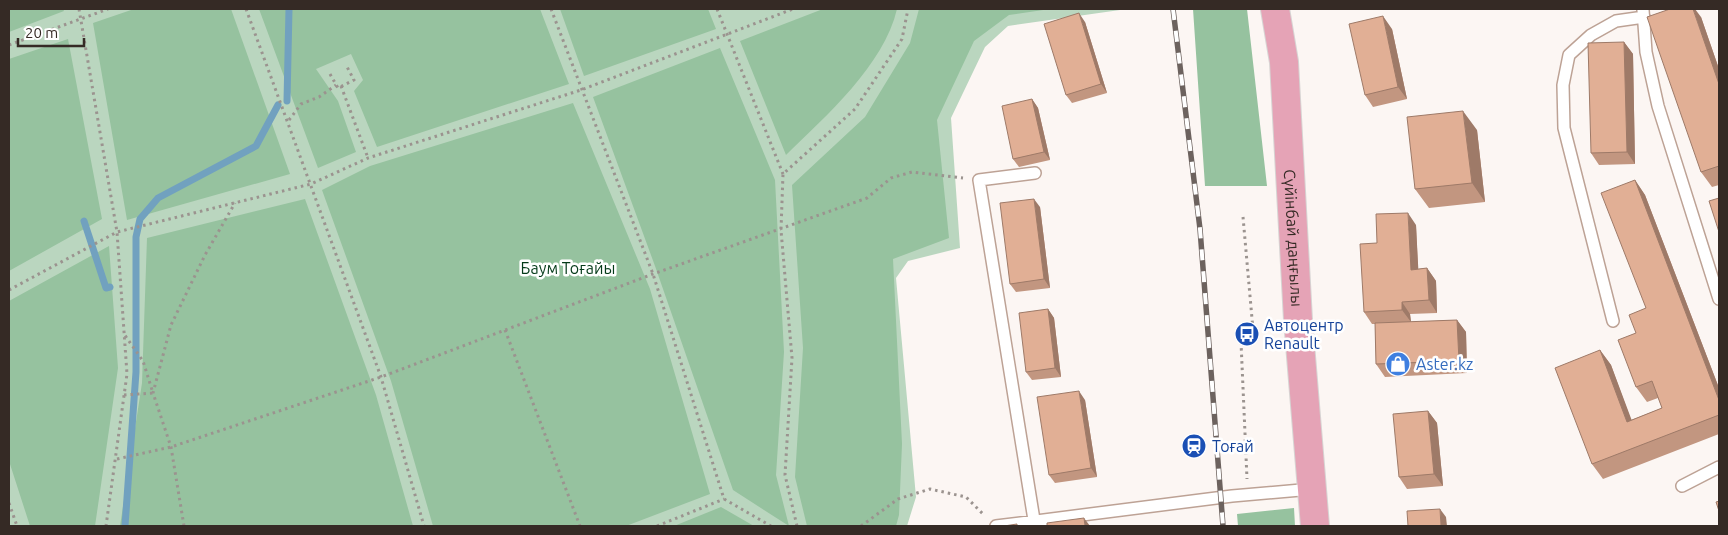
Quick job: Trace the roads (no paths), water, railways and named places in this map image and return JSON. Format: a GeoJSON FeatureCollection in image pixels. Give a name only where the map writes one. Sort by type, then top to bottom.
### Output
{"type":"FeatureCollection","features":[{"type":"Feature","properties":{"kind":"main road","name":"Сүйінбай даңғылы"},"geometry":{"type":"LineString","coordinates":[[1275,9],[1284,62],[1298,320],[1315,526]]}},
{"type":"Feature","properties":{"kind":"lane"},"geometry":{"type":"LineString","coordinates":[[1613,321],[1564,128],[1563,85],[1569,55],[1591,35],[1616,21],[1644,13],[1646,52],[1658,106],[1719,300]]}},
{"type":"Feature","properties":{"kind":"lane"},"geometry":{"type":"LineString","coordinates":[[1034,524],[979,180],[1035,173]]}},
{"type":"Feature","properties":{"kind":"lane"},"geometry":{"type":"LineString","coordinates":[[1682,486],[1719,466]]}},
{"type":"Feature","properties":{"kind":"lane"},"geometry":{"type":"LineString","coordinates":[[996,526],[1034,524],[1232,496],[1312,488]]}},
{"type":"Feature","properties":{"kind":"waterway"},"geometry":{"type":"LineString","coordinates":[[287,101],[289,9]]}},
{"type":"Feature","properties":{"kind":"waterway"},"geometry":{"type":"LineString","coordinates":[[125,526],[136,372],[136,237],[140,219],[158,198],[256,146],[278,105]]}},
{"type":"Feature","properties":{"kind":"waterway"},"geometry":{"type":"LineString","coordinates":[[84,221],[106,288],[110,287]]}},
{"type":"Feature","properties":{"kind":"railway"},"geometry":{"type":"LineString","coordinates":[[1173,9],[1200,229],[1223,526]]}},
{"type":"Feature","properties":{"kind":"place","name":"Автоцентр Renault"},"geometry":{"type":"Point","coordinates":[1247,334]}},
{"type":"Feature","properties":{"kind":"place","name":"Aster.kz"},"geometry":{"type":"Point","coordinates":[1398,364]}},
{"type":"Feature","properties":{"kind":"place","name":"Тоғай"},"geometry":{"type":"Point","coordinates":[1194,446]}},
{"type":"Feature","properties":{"kind":"park label","name":"Баум Тоғайы"},"geometry":{"type":"Point","coordinates":[568,268]}}]}
